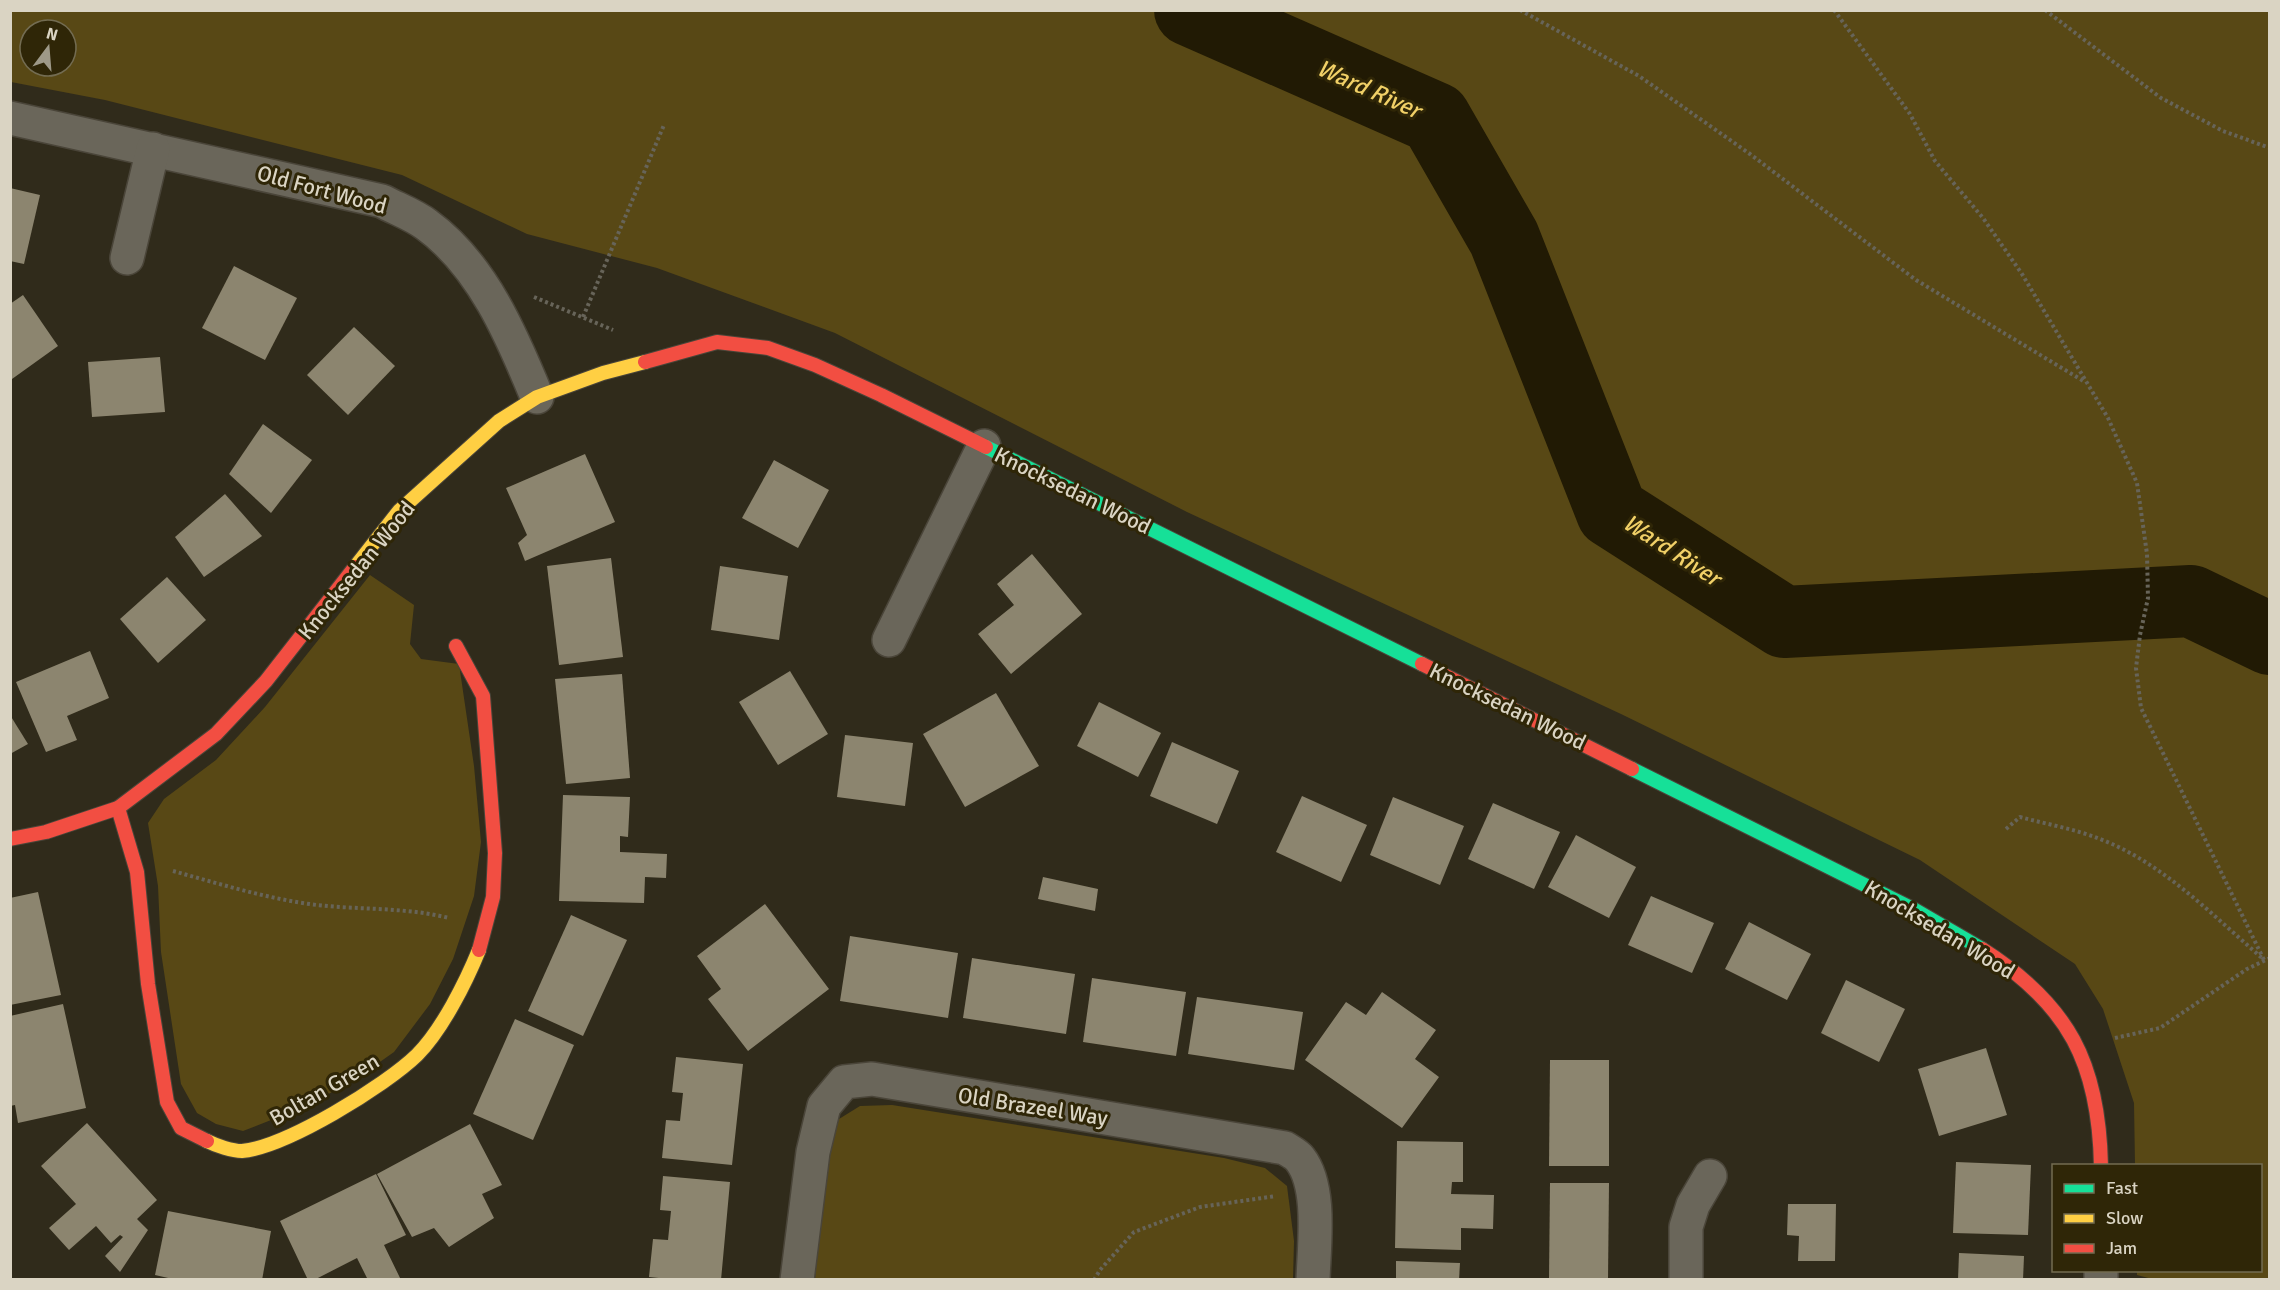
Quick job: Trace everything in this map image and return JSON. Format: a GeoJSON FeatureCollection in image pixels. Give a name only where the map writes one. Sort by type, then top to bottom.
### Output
{"type":"FeatureCollection","features":[{"type":"Feature","properties":{"kind":"street","name":"Old Fort Wood"},"geometry":{"type":"LineString","coordinates":[[10,118],[382,201],[425,223],[454,247],[488,295],[519,351],[537,397]]}},
{"type":"Feature","properties":{"kind":"street"},"geometry":{"type":"LineString","coordinates":[[127,258],[153,149]]}},
{"type":"Feature","properties":{"kind":"street","name":"Knocksedan Wood"},"geometry":{"type":"LineString","coordinates":[[10,839],[46,832],[118,808],[216,734],[267,681],[399,511],[499,421],[537,397],[603,373],[717,342],[768,348],[815,365],[881,395],[1915,910],[2013,970],[2041,993],[2063,1022],[2081,1055],[2094,1095],[2101,1164]]}},
{"type":"Feature","properties":{"kind":"street"},"geometry":{"type":"LineString","coordinates":[[889,640],[984,446]]}},
{"type":"Feature","properties":{"kind":"street","name":"Boltan Green"},"geometry":{"type":"LineString","coordinates":[[118,808],[137,872],[148,984],[167,1102],[181,1128],[215,1145],[241,1151],[272,1144],[339,1110],[389,1078],[418,1054],[447,1014],[468,977],[482,945],[493,897],[495,853],[483,696],[456,646]]}},
{"type":"Feature","properties":{"kind":"street","name":"Old Brazeel Way"},"geometry":{"type":"LineString","coordinates":[[797,1280],[813,1152],[824,1106],[844,1082],[872,1079],[1285,1148],[1299,1158],[1308,1175],[1315,1218],[1313,1280]]}},
{"type":"Feature","properties":{"kind":"street"},"geometry":{"type":"LineString","coordinates":[[1686,1280],[1686,1227],[1693,1205],[1710,1176]]}},
{"type":"Feature","properties":{"kind":"path"},"geometry":{"type":"LineString","coordinates":[[1520,10],[1639,76],[1750,154],[1916,280],[2086,382]]}},
{"type":"Feature","properties":{"kind":"path"},"geometry":{"type":"LineString","coordinates":[[1834,10],[1910,114],[1935,161],[1983,218],[2022,274],[2108,418],[2137,483],[2146,554],[2148,598],[2136,668],[2141,708],[2267,959]]}},
{"type":"Feature","properties":{"kind":"path"},"geometry":{"type":"LineString","coordinates":[[2044,10],[2161,98],[2223,131],[2270,148]]}},
{"type":"Feature","properties":{"kind":"path"},"geometry":{"type":"LineString","coordinates":[[583,317],[664,125]]}},
{"type":"Feature","properties":{"kind":"path"},"geometry":{"type":"LineString","coordinates":[[532,295],[615,331]]}},
{"type":"Feature","properties":{"kind":"path"},"geometry":{"type":"LineString","coordinates":[[2006,829],[2020,817],[2100,838],[2124,850],[2183,888],[2267,959]]}},
{"type":"Feature","properties":{"kind":"path"},"geometry":{"type":"LineString","coordinates":[[137,872],[171,870],[244,890],[315,905],[396,910],[443,916],[486,927]]}},
{"type":"Feature","properties":{"kind":"path"},"geometry":{"type":"LineString","coordinates":[[2081,1055],[2120,1035],[2160,1028],[2247,969],[2267,959]]}},
{"type":"Feature","properties":{"kind":"path"},"geometry":{"type":"LineString","coordinates":[[1094,1280],[1134,1232],[1200,1207],[1278,1196],[1312,1196]]}},
{"type":"Feature","properties":{"kind":"shaded area"},"geometry":{"type":"Polygon","coordinates":[[[10,11],[2269,11],[2269,1279],[2156,1280],[2137,1275],[2137,1272],[2262,1272],[2262,1164],[2135,1164],[2134,1103],[2103,1009],[2075,964],[1920,860],[1621,714],[1187,512],[835,333],[657,268],[527,234],[402,175],[105,100],[11,82],[10,11]]]}},
{"type":"Feature","properties":{"kind":"shaded area"},"geometry":{"type":"Polygon","coordinates":[[[370,575],[414,605],[410,644],[421,659],[459,664],[474,766],[481,842],[474,896],[453,959],[430,1004],[394,1052],[360,1076],[309,1105],[243,1131],[216,1124],[197,1113],[181,1084],[161,952],[158,886],[148,823],[164,799],[216,760],[265,707],[370,575]]]}},
{"type":"Feature","properties":{"kind":"shaded area"},"geometry":{"type":"Polygon","coordinates":[[[892,1105],[1224,1158],[1265,1168],[1287,1186],[1294,1241],[1293,1279],[815,1280],[824,1151],[839,1119],[860,1106],[892,1105]]]}},
{"type":"Feature","properties":{"kind":"building"},"geometry":{"type":"Polygon","coordinates":[[[10,188],[40,195],[24,264],[10,261],[10,188]]]}},
{"type":"Feature","properties":{"kind":"building"},"geometry":{"type":"Polygon","coordinates":[[[234,266],[297,298],[265,360],[202,328],[234,266]]]}},
{"type":"Feature","properties":{"kind":"building"},"geometry":{"type":"Polygon","coordinates":[[[23,295],[58,346],[12,379],[10,304],[23,295]]]}},
{"type":"Feature","properties":{"kind":"building"},"geometry":{"type":"Polygon","coordinates":[[[354,327],[395,366],[348,415],[307,375],[354,327]]]}},
{"type":"Feature","properties":{"kind":"building"},"geometry":{"type":"Polygon","coordinates":[[[160,357],[165,412],[92,417],[88,362],[160,357]]]}},
{"type":"Feature","properties":{"kind":"building"},"geometry":{"type":"Polygon","coordinates":[[[263,424],[312,460],[271,513],[229,474],[263,424]]]}},
{"type":"Feature","properties":{"kind":"building"},"geometry":{"type":"Polygon","coordinates":[[[585,454],[615,522],[525,561],[518,543],[527,535],[506,488],[585,454]]]}},
{"type":"Feature","properties":{"kind":"building"},"geometry":{"type":"Polygon","coordinates":[[[774,460],[829,490],[798,548],[742,518],[774,460]]]}},
{"type":"Feature","properties":{"kind":"building"},"geometry":{"type":"Polygon","coordinates":[[[225,494],[262,536],[204,577],[175,537],[225,494]]]}},
{"type":"Feature","properties":{"kind":"building"},"geometry":{"type":"Polygon","coordinates":[[[1032,554],[1082,614],[1011,674],[978,634],[1014,605],[997,584],[1032,554]]]}},
{"type":"Feature","properties":{"kind":"building"},"geometry":{"type":"Polygon","coordinates":[[[611,558],[623,657],[559,665],[547,566],[611,558]]]}},
{"type":"Feature","properties":{"kind":"building"},"geometry":{"type":"Polygon","coordinates":[[[720,566],[788,576],[779,640],[711,630],[720,566]]]}},
{"type":"Feature","properties":{"kind":"building"},"geometry":{"type":"Polygon","coordinates":[[[167,577],[206,620],[158,663],[120,619],[167,577]]]}},
{"type":"Feature","properties":{"kind":"building"},"geometry":{"type":"Polygon","coordinates":[[[90,651],[109,698],[67,716],[77,740],[46,752],[16,682],[90,651]]]}},
{"type":"Feature","properties":{"kind":"building"},"geometry":{"type":"Polygon","coordinates":[[[790,671],[828,734],[778,765],[739,702],[790,671]]]}},
{"type":"Feature","properties":{"kind":"building"},"geometry":{"type":"Polygon","coordinates":[[[622,674],[630,778],[566,784],[555,679],[622,674]]]}},
{"type":"Feature","properties":{"kind":"building"},"geometry":{"type":"Polygon","coordinates":[[[996,693],[1039,766],[965,807],[923,734],[996,693]]]}},
{"type":"Feature","properties":{"kind":"building"},"geometry":{"type":"Polygon","coordinates":[[[1099,702],[1161,733],[1138,777],[1077,746],[1099,702]]]}},
{"type":"Feature","properties":{"kind":"building"},"geometry":{"type":"Polygon","coordinates":[[[10,715],[28,744],[10,754],[10,715]]]}},
{"type":"Feature","properties":{"kind":"building"},"geometry":{"type":"Polygon","coordinates":[[[845,735],[913,743],[905,806],[837,797],[845,735]]]}},
{"type":"Feature","properties":{"kind":"building"},"geometry":{"type":"Polygon","coordinates":[[[1172,742],[1239,771],[1217,824],[1150,796],[1172,742]]]}},
{"type":"Feature","properties":{"kind":"building"},"geometry":{"type":"Polygon","coordinates":[[[563,795],[630,797],[628,837],[620,836],[620,852],[667,854],[666,878],[645,877],[644,903],[559,901],[563,795]]]}},
{"type":"Feature","properties":{"kind":"building"},"geometry":{"type":"Polygon","coordinates":[[[1302,796],[1367,825],[1341,882],[1276,852],[1302,796]]]}},
{"type":"Feature","properties":{"kind":"building"},"geometry":{"type":"Polygon","coordinates":[[[1393,797],[1464,826],[1440,885],[1370,855],[1393,797]]]}},
{"type":"Feature","properties":{"kind":"building"},"geometry":{"type":"Polygon","coordinates":[[[1493,803],[1560,832],[1534,889],[1468,859],[1493,803]]]}},
{"type":"Feature","properties":{"kind":"building"},"geometry":{"type":"Polygon","coordinates":[[[1576,835],[1636,867],[1609,918],[1548,887],[1576,835]]]}},
{"type":"Feature","properties":{"kind":"building"},"geometry":{"type":"Polygon","coordinates":[[[1043,877],[1098,889],[1095,911],[1038,899],[1043,877]]]}},
{"type":"Feature","properties":{"kind":"building"},"geometry":{"type":"Polygon","coordinates":[[[38,892],[61,995],[10,1005],[10,898],[38,892]]]}},
{"type":"Feature","properties":{"kind":"building"},"geometry":{"type":"Polygon","coordinates":[[[1651,896],[1714,923],[1692,973],[1628,945],[1651,896]]]}},
{"type":"Feature","properties":{"kind":"building"},"geometry":{"type":"Polygon","coordinates":[[[765,904],[829,989],[748,1051],[708,999],[721,989],[697,956],[765,904]]]}},
{"type":"Feature","properties":{"kind":"building"},"geometry":{"type":"Polygon","coordinates":[[[571,915],[627,940],[583,1036],[528,1011],[571,915]]]}},
{"type":"Feature","properties":{"kind":"building"},"geometry":{"type":"Polygon","coordinates":[[[1749,922],[1811,954],[1787,1000],[1725,969],[1749,922]]]}},
{"type":"Feature","properties":{"kind":"building"},"geometry":{"type":"Polygon","coordinates":[[[850,936],[958,953],[948,1018],[840,1001],[850,936]]]}},
{"type":"Feature","properties":{"kind":"building"},"geometry":{"type":"Polygon","coordinates":[[[972,958],[1075,974],[1066,1034],[963,1018],[972,958]]]}},
{"type":"Feature","properties":{"kind":"building"},"geometry":{"type":"Polygon","coordinates":[[[1092,978],[1186,992],[1176,1056],[1083,1042],[1092,978]]]}},
{"type":"Feature","properties":{"kind":"building"},"geometry":{"type":"Polygon","coordinates":[[[1846,980],[1905,1009],[1879,1062],[1821,1033],[1846,980]]]}},
{"type":"Feature","properties":{"kind":"building"},"geometry":{"type":"Polygon","coordinates":[[[1382,992],[1436,1030],[1415,1059],[1439,1077],[1402,1128],[1305,1060],[1346,1002],[1366,1015],[1382,992]]]}},
{"type":"Feature","properties":{"kind":"building"},"geometry":{"type":"Polygon","coordinates":[[[1197,997],[1303,1012],[1294,1070],[1188,1054],[1197,997]]]}},
{"type":"Feature","properties":{"kind":"building"},"geometry":{"type":"Polygon","coordinates":[[[63,1004],[86,1108],[18,1123],[15,1105],[10,1106],[10,1016],[63,1004]]]}},
{"type":"Feature","properties":{"kind":"building"},"geometry":{"type":"Polygon","coordinates":[[[515,1019],[574,1045],[533,1140],[473,1114],[515,1019]]]}},
{"type":"Feature","properties":{"kind":"building"},"geometry":{"type":"Polygon","coordinates":[[[1986,1048],[2007,1115],[1939,1136],[1918,1069],[1986,1048]]]}},
{"type":"Feature","properties":{"kind":"building"},"geometry":{"type":"Polygon","coordinates":[[[676,1057],[743,1064],[732,1165],[662,1158],[666,1120],[680,1121],[683,1093],[672,1092],[676,1057]]]}},
{"type":"Feature","properties":{"kind":"building"},"geometry":{"type":"Polygon","coordinates":[[[1550,1060],[1609,1060],[1609,1166],[1549,1166],[1550,1060]]]}},
{"type":"Feature","properties":{"kind":"building"},"geometry":{"type":"Polygon","coordinates":[[[87,1123],[157,1200],[137,1219],[148,1230],[120,1272],[105,1256],[123,1237],[120,1235],[111,1243],[96,1226],[69,1250],[49,1228],[76,1204],[41,1166],[87,1123]]]}},
{"type":"Feature","properties":{"kind":"building"},"geometry":{"type":"Polygon","coordinates":[[[470,1124],[502,1185],[482,1194],[494,1218],[449,1247],[434,1228],[412,1237],[377,1174],[470,1124]]]}},
{"type":"Feature","properties":{"kind":"building"},"geometry":{"type":"Polygon","coordinates":[[[1397,1141],[1463,1142],[1463,1182],[1452,1182],[1451,1194],[1494,1195],[1493,1229],[1461,1228],[1461,1250],[1395,1248],[1397,1141]]]}},
{"type":"Feature","properties":{"kind":"building"},"geometry":{"type":"Polygon","coordinates":[[[1956,1162],[2031,1165],[2028,1235],[1953,1233],[1956,1162]]]}},
{"type":"Feature","properties":{"kind":"building"},"geometry":{"type":"Polygon","coordinates":[[[376,1174],[406,1235],[384,1245],[401,1280],[368,1280],[357,1258],[314,1280],[308,1280],[280,1221],[376,1174]]]}},
{"type":"Feature","properties":{"kind":"building"},"geometry":{"type":"Polygon","coordinates":[[[663,1176],[730,1182],[721,1280],[649,1277],[653,1239],[668,1240],[671,1211],[660,1210],[663,1176]]]}},
{"type":"Feature","properties":{"kind":"building"},"geometry":{"type":"Polygon","coordinates":[[[1550,1183],[1609,1183],[1608,1280],[1549,1280],[1550,1183]]]}},
{"type":"Feature","properties":{"kind":"building"},"geometry":{"type":"Polygon","coordinates":[[[1788,1204],[1836,1204],[1835,1261],[1798,1261],[1799,1236],[1787,1235],[1788,1204]]]}},
{"type":"Feature","properties":{"kind":"building"},"geometry":{"type":"Polygon","coordinates":[[[168,1211],[271,1231],[262,1280],[177,1280],[155,1275],[168,1211]]]}},
{"type":"Feature","properties":{"kind":"building"},"geometry":{"type":"Polygon","coordinates":[[[1959,1253],[2024,1256],[2023,1280],[1958,1280],[1959,1253]]]}},
{"type":"Feature","properties":{"kind":"building"},"geometry":{"type":"Polygon","coordinates":[[[1396,1261],[1460,1263],[1459,1280],[1396,1280],[1396,1261]]]}},
{"type":"Feature","properties":{"kind":"waterway","name":"Ward River"},"geometry":{"type":"LineString","coordinates":[[1190,10],[1435,118],[1504,238],[1612,512],[1784,622],[2191,601],[2270,639]]}},
{"type":"Feature","properties":{"kind":"traffic: fast"},"geometry":{"type":"LineString","coordinates":[[986,447],[1422,664]]}},
{"type":"Feature","properties":{"kind":"traffic: fast"},"geometry":{"type":"LineString","coordinates":[[1632,769],[1915,910],[1982,949]]}},
{"type":"Feature","properties":{"kind":"traffic: slow"},"geometry":{"type":"LineString","coordinates":[[355,567],[399,511],[499,421],[537,397],[603,373],[645,362]]}},
{"type":"Feature","properties":{"kind":"traffic: slow"},"geometry":{"type":"LineString","coordinates":[[207,1141],[238,1151],[261,1147],[308,1127],[382,1083],[417,1055],[435,1033],[460,991],[479,950]]}},
{"type":"Feature","properties":{"kind":"traffic: jam"},"geometry":{"type":"LineString","coordinates":[[645,362],[717,342],[768,348],[815,365],[986,447]]}},
{"type":"Feature","properties":{"kind":"traffic: jam"},"geometry":{"type":"LineString","coordinates":[[10,839],[46,832],[118,808],[216,734],[266,681],[355,567]]}},
{"type":"Feature","properties":{"kind":"traffic: jam"},"geometry":{"type":"LineString","coordinates":[[456,646],[483,696],[495,853],[493,897],[479,950]]}},
{"type":"Feature","properties":{"kind":"traffic: jam"},"geometry":{"type":"LineString","coordinates":[[1422,664],[1632,769]]}},
{"type":"Feature","properties":{"kind":"traffic: jam"},"geometry":{"type":"LineString","coordinates":[[118,808],[137,872],[148,984],[167,1102],[181,1128],[207,1141]]}},
{"type":"Feature","properties":{"kind":"traffic: jam"},"geometry":{"type":"LineString","coordinates":[[1982,949],[2012,970],[2037,992],[2057,1015],[2073,1040],[2085,1067],[2094,1097],[2101,1164]]}}]}
